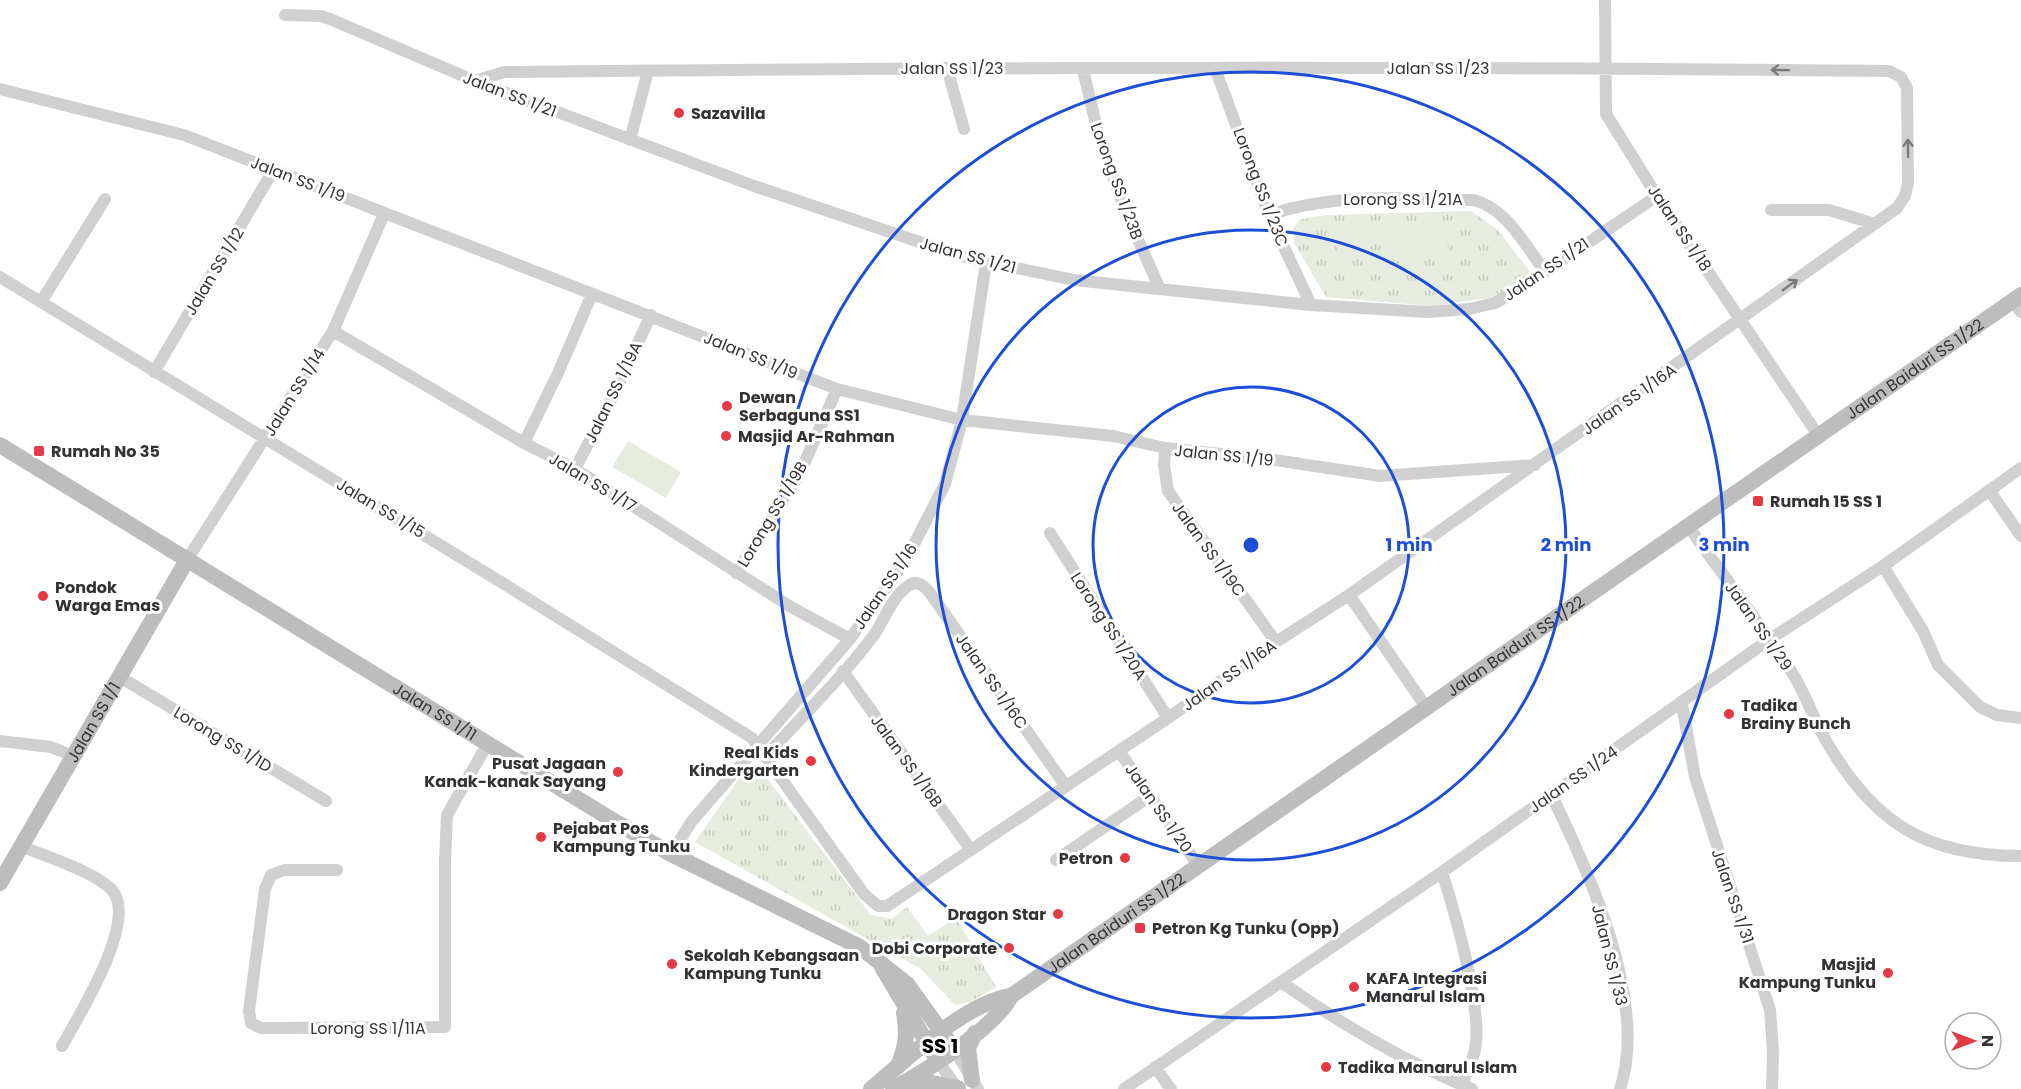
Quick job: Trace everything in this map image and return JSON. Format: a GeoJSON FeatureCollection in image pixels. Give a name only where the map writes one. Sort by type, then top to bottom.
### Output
{"type":"FeatureCollection","features":[{"type":"Feature","properties":{"kind":"street","name":"Jalan SS 1/18"},"geometry":{"type":"LineString","coordinates":[[1605,0],[1606,114],[1657,196],[1818,435]]}},
{"type":"Feature","properties":{"kind":"street","name":"Jalan SS 1/21"},"geometry":{"type":"LineString","coordinates":[[285,15],[321,16],[330,19],[475,81],[754,186],[986,263],[1074,280],[1311,305],[1428,312],[1469,309],[1495,303],[1657,196]]}},
{"type":"Feature","properties":{"kind":"street","name":"Jalan SS 1/23"},"geometry":{"type":"LineString","coordinates":[[475,81],[504,72],[947,68],[1083,70],[1605,68],[1889,71],[1901,77],[1907,88],[1908,183],[1905,196],[1897,208],[1742,320]]}},
{"type":"Feature","properties":{"kind":"street"},"geometry":{"type":"LineString","coordinates":[[947,68],[964,129]]}},
{"type":"Feature","properties":{"kind":"street","name":"Lorong SS 1/23C"},"geometry":{"type":"LineString","coordinates":[[1215,68],[1269,215],[1311,305]]}},
{"type":"Feature","properties":{"kind":"street"},"geometry":{"type":"LineString","coordinates":[[630,140],[648,70]]}},
{"type":"Feature","properties":{"kind":"street","name":"Lorong SS 1/23B"},"geometry":{"type":"LineString","coordinates":[[1083,70],[1099,137],[1126,213],[1160,289]]}},
{"type":"Feature","properties":{"kind":"street","name":"Jalan SS 1/19"},"geometry":{"type":"LineString","coordinates":[[0,89],[184,135],[837,389],[962,420],[1113,436],[1165,448],[1268,459],[1380,476],[1535,465]]}},
{"type":"Feature","properties":{"kind":"street","name":"Jalan SS 1/12"},"geometry":{"type":"LineString","coordinates":[[154,372],[274,170]]}},
{"type":"Feature","properties":{"kind":"street"},"geometry":{"type":"LineString","coordinates":[[41,302],[105,199]]}},
{"type":"Feature","properties":{"kind":"street","name":"Lorong SS 1/21A"},"geometry":{"type":"LineString","coordinates":[[1269,215],[1296,206],[1334,199],[1474,200],[1489,204],[1501,215],[1544,270]]}},
{"type":"Feature","properties":{"kind":"street"},"geometry":{"type":"LineString","coordinates":[[1771,210],[1829,210],[1875,224]]}},
{"type":"Feature","properties":{"kind":"street","name":"Jalan SS 1/14"},"geometry":{"type":"LineString","coordinates":[[187,560],[333,331],[384,214]]}},
{"type":"Feature","properties":{"kind":"street","name":"Jalan SS 1/16"},"geometry":{"type":"LineString","coordinates":[[671,854],[692,821],[850,639],[907,558],[945,484],[962,420],[986,263]]}},
{"type":"Feature","properties":{"kind":"street","name":"Jalan SS 1/15"},"geometry":{"type":"LineString","coordinates":[[0,277],[520,593],[758,744]]}},
{"type":"Feature","properties":{"kind":"street"},"geometry":{"type":"LineString","coordinates":[[524,443],[558,373],[591,294]]}},
{"type":"Feature","properties":{"kind":"street","name":"Jalan Baiduri SS 1/22"},"geometry":{"type":"LineString","coordinates":[[1011,996],[1818,435],[2018,303]]}},
{"type":"Feature","properties":{"kind":"street","name":"Jalan SS 1/19A"},"geometry":{"type":"LineString","coordinates":[[575,469],[651,315]]}},
{"type":"Feature","properties":{"kind":"street","name":"Jalan SS 1/16A"},"geometry":{"type":"LineString","coordinates":[[758,744],[864,894],[878,906],[887,906],[1349,595],[1742,320]]}},
{"type":"Feature","properties":{"kind":"street","name":"Jalan SS 1/17"},"geometry":{"type":"LineString","coordinates":[[333,331],[524,443],[575,469],[736,573],[791,607],[850,639]]}},
{"type":"Feature","properties":{"kind":"street","name":"Lorong SS 1/19B"},"geometry":{"type":"LineString","coordinates":[[736,573],[799,475],[837,389]]}},
{"type":"Feature","properties":{"kind":"street","name":"Jalan SS 1/11"},"geometry":{"type":"LineString","coordinates":[[0,445],[488,743],[535,775],[671,854],[860,947],[896,973],[926,1044],[938,1061]]}},
{"type":"Feature","properties":{"kind":"street","name":"Jalan SS 1/19C"},"geometry":{"type":"LineString","coordinates":[[1165,448],[1164,465],[1168,491],[1276,642]]}},
{"type":"Feature","properties":{"kind":"street","name":"Jalan SS 1/24"},"geometry":{"type":"LineString","coordinates":[[1124,1089],[1442,872],[1682,704],[1770,639],[1883,566],[2021,468]]}},
{"type":"Feature","properties":{"kind":"street"},"geometry":{"type":"LineString","coordinates":[[1989,490],[2021,536]]}},
{"type":"Feature","properties":{"kind":"street","name":"Jalan SS 1/29"},"geometry":{"type":"LineString","coordinates":[[1688,526],[1792,673],[1827,743],[1863,797],[1887,818],[1910,833],[1962,852],[2021,856]]}},
{"type":"Feature","properties":{"kind":"street","name":"Lorong SS 1/20A"},"geometry":{"type":"LineString","coordinates":[[1050,533],[1168,718]]}},
{"type":"Feature","properties":{"kind":"street","name":"Jalan SS 1/1"},"geometry":{"type":"LineString","coordinates":[[0,883],[187,560]]}},
{"type":"Feature","properties":{"kind":"street"},"geometry":{"type":"LineString","coordinates":[[1883,566],[1923,631],[1938,665],[1980,707],[1997,715],[2021,717]]}},
{"type":"Feature","properties":{"kind":"street","name":"Jalan SS 1/16"},"geometry":{"type":"LineString","coordinates":[[766,755],[873,636],[908,585],[916,583]]}},
{"type":"Feature","properties":{"kind":"street","name":"Jalan SS 1/16C"},"geometry":{"type":"LineString","coordinates":[[916,583],[923,585],[930,593],[1065,785]]}},
{"type":"Feature","properties":{"kind":"street"},"geometry":{"type":"LineString","coordinates":[[1349,595],[1426,707]]}},
{"type":"Feature","properties":{"kind":"street","name":"Jalan SS 1/16B"},"geometry":{"type":"LineString","coordinates":[[843,671],[971,850]]}},
{"type":"Feature","properties":{"kind":"street","name":"Lorong SS 1/1D"},"geometry":{"type":"LineString","coordinates":[[120,676],[326,801]]}},
{"type":"Feature","properties":{"kind":"street","name":"Jalan SS 1/31"},"geometry":{"type":"LineString","coordinates":[[1682,704],[1695,777],[1770,1010],[1773,1052],[1772,1089]]}},
{"type":"Feature","properties":{"kind":"street"},"geometry":{"type":"LineString","coordinates":[[0,741],[51,747],[73,756]]}},
{"type":"Feature","properties":{"kind":"street","name":"Lorong SS 1/11A"},"geometry":{"type":"LineString","coordinates":[[338,870],[284,870],[271,875],[264,900],[249,1011],[251,1023],[261,1028],[445,1027],[447,815],[488,743]]}},
{"type":"Feature","properties":{"kind":"street","name":"Jalan SS 1/20"},"geometry":{"type":"LineString","coordinates":[[1119,751],[1198,865]]}},
{"type":"Feature","properties":{"kind":"street","name":"Jalan SS 1/33"},"geometry":{"type":"LineString","coordinates":[[1551,794],[1574,843],[1605,921],[1623,991],[1628,1036],[1620,1089]]}},
{"type":"Feature","properties":{"kind":"street"},"geometry":{"type":"LineString","coordinates":[[1056,860],[1150,796]]}},
{"type":"Feature","properties":{"kind":"street"},"geometry":{"type":"LineString","coordinates":[[21,846],[101,881],[114,892],[119,909],[117,934],[91,994],[62,1046]]}},
{"type":"Feature","properties":{"kind":"street"},"geometry":{"type":"LineString","coordinates":[[1281,982],[1331,1017],[1408,1061],[1467,1087],[1475,1049],[1475,1019],[1455,912],[1442,872]]}},
{"type":"Feature","properties":{"kind":"street"},"geometry":{"type":"LineString","coordinates":[[898,1080],[926,1044],[942,1032],[994,998],[1011,996]]}},
{"type":"Feature","properties":{"kind":"street"},"geometry":{"type":"LineString","coordinates":[[871,1089],[898,1080],[938,1061],[1003,1010],[1011,996]]}},
{"type":"Feature","properties":{"kind":"street"},"geometry":{"type":"LineString","coordinates":[[898,1080],[906,1047],[908,997],[948,1015],[968,1014]]}},
{"type":"Feature","properties":{"kind":"street","name":"Jalan SS 1/11"},"geometry":{"type":"LineString","coordinates":[[908,997],[942,1032],[954,1049]]}},
{"type":"Feature","properties":{"kind":"street"},"geometry":{"type":"LineString","coordinates":[[967,1087],[968,1048],[975,1033]]}},
{"type":"Feature","properties":{"kind":"street"},"geometry":{"type":"LineString","coordinates":[[954,1049],[967,1087]]}},
{"type":"Feature","properties":{"kind":"street"},"geometry":{"type":"LineString","coordinates":[[938,1061],[967,1087]]}},
{"type":"Feature","properties":{"kind":"street"},"geometry":{"type":"LineString","coordinates":[[1155,1067],[1171,1089]]}},
{"type":"Feature","properties":{"kind":"street"},"geometry":{"type":"LineString","coordinates":[[898,1080],[967,1087]]}},
{"type":"Feature","properties":{"kind":"green space"},"geometry":{"type":"Polygon","coordinates":[[[1471,211],[1498,230],[1531,273],[1496,297],[1431,306],[1326,297],[1294,243],[1293,228],[1301,219],[1325,215],[1471,211]]]}},
{"type":"Feature","properties":{"kind":"green space"},"geometry":{"type":"Polygon","coordinates":[[[1447,225],[1448,255],[1388,257],[1387,227],[1447,225]]]}},
{"type":"Feature","properties":{"kind":"green space"},"geometry":{"type":"Polygon","coordinates":[[[1338,227],[1367,228],[1367,256],[1337,256],[1338,227]]]}},
{"type":"Feature","properties":{"kind":"green space"},"geometry":{"type":"Polygon","coordinates":[[[628,441],[681,472],[666,498],[612,467],[628,441]]]}},
{"type":"Feature","properties":{"kind":"green space"},"geometry":{"type":"Polygon","coordinates":[[[745,770],[763,773],[871,915],[891,919],[907,907],[928,936],[956,918],[996,987],[970,1002],[955,1005],[921,969],[695,842],[745,770]]]}},
{"type":"Feature","properties":{"kind":"place","name":"Sazavilla"},"geometry":{"type":"Point","coordinates":[679,113]}},
{"type":"Feature","properties":{"kind":"place","name":"Dewan Serbaguna SS1"},"geometry":{"type":"Point","coordinates":[727,406]}},
{"type":"Feature","properties":{"kind":"place","name":"Masjid Ar-Rahman"},"geometry":{"type":"Point","coordinates":[726,436]}},
{"type":"Feature","properties":{"kind":"place","name":"Rumah No 35"},"geometry":{"type":"Point","coordinates":[39,451]}},
{"type":"Feature","properties":{"kind":"place","name":"Rumah 15 SS 1"},"geometry":{"type":"Point","coordinates":[1758,501]}},
{"type":"Feature","properties":{"kind":"place","name":"Pondok Warga Emas"},"geometry":{"type":"Point","coordinates":[43,596]}},
{"type":"Feature","properties":{"kind":"place","name":"Tadika Brainy Bunch"},"geometry":{"type":"Point","coordinates":[1729,714]}},
{"type":"Feature","properties":{"kind":"place","name":"Real Kids Kindergarten"},"geometry":{"type":"Point","coordinates":[811,761]}},
{"type":"Feature","properties":{"kind":"place","name":"Pusat Jagaan Kanak-kanak Sayang"},"geometry":{"type":"Point","coordinates":[618,772]}},
{"type":"Feature","properties":{"kind":"place","name":"Pejabat Pos Kampung Tunku"},"geometry":{"type":"Point","coordinates":[541,837]}},
{"type":"Feature","properties":{"kind":"place","name":"Petron"},"geometry":{"type":"Point","coordinates":[1125,858]}},
{"type":"Feature","properties":{"kind":"place","name":"Dragon Star"},"geometry":{"type":"Point","coordinates":[1058,914]}},
{"type":"Feature","properties":{"kind":"place","name":"Petron Kg Tunku (Opp)"},"geometry":{"type":"Point","coordinates":[1140,928]}},
{"type":"Feature","properties":{"kind":"place","name":"Dobi Corporate"},"geometry":{"type":"Point","coordinates":[1009,948]}},
{"type":"Feature","properties":{"kind":"place","name":"Sekolah Kebangsaan Kampung Tunku"},"geometry":{"type":"Point","coordinates":[672,964]}},
{"type":"Feature","properties":{"kind":"place","name":"Masjid Kampung Tunku"},"geometry":{"type":"Point","coordinates":[1888,973]}},
{"type":"Feature","properties":{"kind":"place","name":"KAFA Integrasi Manarul Islam"},"geometry":{"type":"Point","coordinates":[1354,987]}},
{"type":"Feature","properties":{"kind":"place","name":"Tadika Manarul Islam"},"geometry":{"type":"Point","coordinates":[1326,1067]}},
{"type":"Feature","properties":{"kind":"district","name":"SS 1"},"geometry":{"type":"Point","coordinates":[940,1046]}}]}
